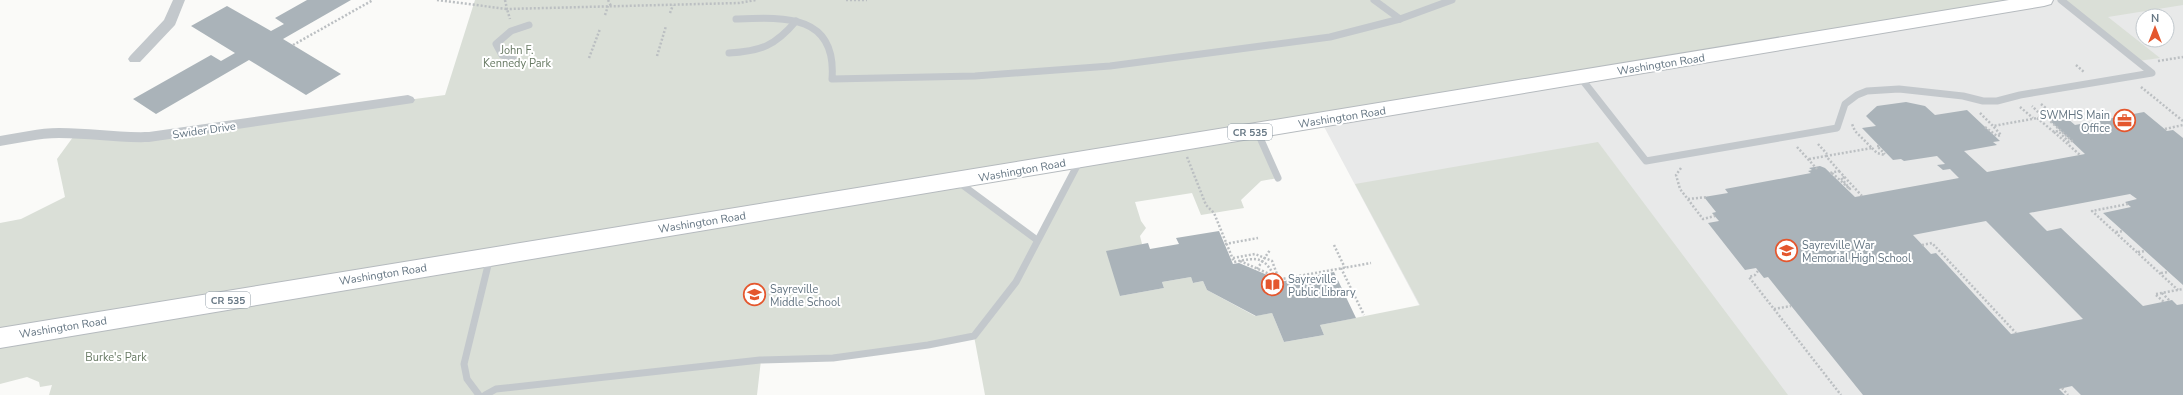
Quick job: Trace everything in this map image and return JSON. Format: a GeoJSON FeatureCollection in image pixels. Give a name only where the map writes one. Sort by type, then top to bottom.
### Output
{"type":"FeatureCollection","features":[{"type":"Feature","properties":{"kind":"main road","name":"Washington Road"},"geometry":{"type":"LineString","coordinates":[[0,338],[957,181],[2044,0]]}},
{"type":"Feature","properties":{"kind":"street"},"geometry":{"type":"LineString","coordinates":[[135,59],[170,22],[179,0]]}},
{"type":"Feature","properties":{"kind":"street","name":"Swider Drive"},"geometry":{"type":"LineString","coordinates":[[0,141],[57,133],[94,134],[119,138],[149,137],[408,100]]}},
{"type":"Feature","properties":{"kind":"lane"},"geometry":{"type":"LineString","coordinates":[[1374,0],[1400,20]]}},
{"type":"Feature","properties":{"kind":"lane"},"geometry":{"type":"LineString","coordinates":[[736,20],[764,18],[796,22],[814,28],[828,41],[833,57],[832,79],[975,76],[1110,66],[1330,37],[1400,20],[1452,0]]}},
{"type":"Feature","properties":{"kind":"lane"},"geometry":{"type":"LineString","coordinates":[[1580,77],[1646,161],[1836,128],[1845,104],[1857,95],[1867,91],[1899,89],[1964,96],[1983,101],[1997,101],[2020,95],[2152,73],[2061,0]]}},
{"type":"Feature","properties":{"kind":"lane"},"geometry":{"type":"LineString","coordinates":[[729,53],[752,52],[774,44],[796,22]]}},
{"type":"Feature","properties":{"kind":"lane"},"geometry":{"type":"LineString","coordinates":[[515,60],[503,57],[496,44],[502,36],[513,28],[529,25]]}},
{"type":"Feature","properties":{"kind":"lane"},"geometry":{"type":"LineString","coordinates":[[1257,131],[1278,178]]}},
{"type":"Feature","properties":{"kind":"lane"},"geometry":{"type":"LineString","coordinates":[[485,395],[496,389],[760,360],[832,358],[928,345],[974,336],[1016,282],[1080,160]]}},
{"type":"Feature","properties":{"kind":"lane"},"geometry":{"type":"LineString","coordinates":[[957,181],[1037,240]]}},
{"type":"Feature","properties":{"kind":"lane"},"geometry":{"type":"LineString","coordinates":[[479,395],[467,379],[464,364],[490,257]]}},
{"type":"Feature","properties":{"kind":"path"},"geometry":{"type":"LineString","coordinates":[[293,45],[373,0]]}},
{"type":"Feature","properties":{"kind":"path"},"geometry":{"type":"LineString","coordinates":[[437,0],[507,9],[718,3],[756,0]]}},
{"type":"Feature","properties":{"kind":"path"},"geometry":{"type":"LineString","coordinates":[[505,0],[513,28]]}},
{"type":"Feature","properties":{"kind":"path"},"geometry":{"type":"LineString","coordinates":[[605,15],[609,6],[608,0]]}},
{"type":"Feature","properties":{"kind":"path"},"geometry":{"type":"LineString","coordinates":[[846,0],[867,0]]}},
{"type":"Feature","properties":{"kind":"path"},"geometry":{"type":"LineString","coordinates":[[670,13],[672,4]]}},
{"type":"Feature","properties":{"kind":"path"},"geometry":{"type":"LineString","coordinates":[[657,56],[666,26]]}},
{"type":"Feature","properties":{"kind":"path"},"geometry":{"type":"LineString","coordinates":[[589,58],[600,29]]}},
{"type":"Feature","properties":{"kind":"path"},"geometry":{"type":"LineString","coordinates":[[2152,62],[2183,57]]}},
{"type":"Feature","properties":{"kind":"path"},"geometry":{"type":"LineString","coordinates":[[2048,109],[2053,114]]}},
{"type":"Feature","properties":{"kind":"path"},"geometry":{"type":"LineString","coordinates":[[2037,118],[2080,155]]}},
{"type":"Feature","properties":{"kind":"path"},"geometry":{"type":"LineString","coordinates":[[2042,122],[2050,120],[2072,141],[2069,142],[2058,132],[2054,132]]}},
{"type":"Feature","properties":{"kind":"path"},"geometry":{"type":"LineString","coordinates":[[2165,129],[2183,125]]}},
{"type":"Feature","properties":{"kind":"path"},"geometry":{"type":"LineString","coordinates":[[1985,127],[1997,136],[2001,135],[1993,126]]}},
{"type":"Feature","properties":{"kind":"path"},"geometry":{"type":"LineString","coordinates":[[1792,146],[1796,146],[1817,169]]}},
{"type":"Feature","properties":{"kind":"path"},"geometry":{"type":"LineString","coordinates":[[1872,148],[1877,153],[1885,154],[1877,146],[1879,146]]}},
{"type":"Feature","properties":{"kind":"path"},"geometry":{"type":"LineString","coordinates":[[1186,154],[1206,205],[1214,213],[1234,262],[1254,258],[1269,265],[1276,280],[1280,281],[1371,263]]}},
{"type":"Feature","properties":{"kind":"path"},"geometry":{"type":"LineString","coordinates":[[1808,160],[1826,156],[1862,196]]}},
{"type":"Feature","properties":{"kind":"path"},"geometry":{"type":"LineString","coordinates":[[1687,165],[1677,172],[1676,180],[1703,219],[1715,216]]}},
{"type":"Feature","properties":{"kind":"path"},"geometry":{"type":"LineString","coordinates":[[1839,171],[1830,173],[1848,189],[1850,189],[1841,178],[1845,177]]}},
{"type":"Feature","properties":{"kind":"path"},"geometry":{"type":"LineString","coordinates":[[1688,199],[1708,197]]}},
{"type":"Feature","properties":{"kind":"path"},"geometry":{"type":"LineString","coordinates":[[2128,204],[2092,211],[2178,290]]}},
{"type":"Feature","properties":{"kind":"path"},"geometry":{"type":"LineString","coordinates":[[2116,232],[2123,231]]}},
{"type":"Feature","properties":{"kind":"path"},"geometry":{"type":"LineString","coordinates":[[1226,244],[1258,238]]}},
{"type":"Feature","properties":{"kind":"path"},"geometry":{"type":"LineString","coordinates":[[1922,245],[1932,243],[2015,332],[2008,331]]}},
{"type":"Feature","properties":{"kind":"path"},"geometry":{"type":"LineString","coordinates":[[1334,244],[1364,315]]}},
{"type":"Feature","properties":{"kind":"path"},"geometry":{"type":"LineString","coordinates":[[1256,270],[1270,250]]}},
{"type":"Feature","properties":{"kind":"path"},"geometry":{"type":"LineString","coordinates":[[2138,252],[2145,251]]}},
{"type":"Feature","properties":{"kind":"path"},"geometry":{"type":"LineString","coordinates":[[1233,258],[1254,254],[1264,258],[1272,262],[1280,281]]}},
{"type":"Feature","properties":{"kind":"path"},"geometry":{"type":"LineString","coordinates":[[1240,261],[1256,270],[1274,276]]}},
{"type":"Feature","properties":{"kind":"path"},"geometry":{"type":"LineString","coordinates":[[1758,271],[1756,275],[1749,277],[1841,395]]}},
{"type":"Feature","properties":{"kind":"path"},"geometry":{"type":"LineString","coordinates":[[2161,273],[2168,272]]}},
{"type":"Feature","properties":{"kind":"path"},"geometry":{"type":"LineString","coordinates":[[2162,293],[2169,300],[2163,301],[2156,294],[2183,289]]}},
{"type":"Feature","properties":{"kind":"path"},"geometry":{"type":"LineString","coordinates":[[1774,310],[1791,306]]}},
{"type":"Feature","properties":{"kind":"path"},"geometry":{"type":"LineString","coordinates":[[2062,388],[2068,395]]}},
{"type":"Feature","properties":{"kind":"shaded area","name":"Sayreville War Memorial High School"},"geometry":{"type":"Polygon","coordinates":[[[2044,0],[2183,0],[2183,395],[1467,395],[1321,121],[2044,0]]]}},
{"type":"Feature","properties":{"kind":"green space"},"geometry":{"type":"Polygon","coordinates":[[[475,0],[2044,0],[1257,131],[1278,178],[1261,181],[1241,200],[1244,208],[1201,215],[1192,193],[1135,202],[1141,221],[1146,228],[1140,236],[1142,244],[1120,296],[1164,288],[1162,282],[1191,277],[1193,283],[1203,281],[1207,290],[1255,316],[1272,313],[1284,342],[1324,335],[1320,325],[1420,305],[1355,184],[1598,142],[1788,395],[985,395],[974,336],[873,353],[761,360],[757,395],[49,395],[52,385],[40,387],[39,382],[27,377],[0,384],[0,223],[21,219],[65,197],[57,159],[76,133],[119,138],[445,95],[475,0]],[[1080,160],[958,181],[1037,239],[1080,160]]]}},
{"type":"Feature","properties":{"kind":"green space"},"geometry":{"type":"Polygon","coordinates":[[[2061,0],[2183,0],[2183,5],[2164,8],[2135,8],[2135,13],[2108,17],[2135,38],[2135,48],[2147,48],[2160,58],[2138,61],[2061,0]]]}},
{"type":"Feature","properties":{"kind":"building"},"geometry":{"type":"Polygon","coordinates":[[[307,0],[351,0],[283,39],[341,74],[306,95],[249,60],[156,114],[133,99],[211,55],[221,61],[235,53],[191,26],[227,6],[271,31],[284,24],[275,18],[307,0]]]}},
{"type":"Feature","properties":{"kind":"building"},"geometry":{"type":"Polygon","coordinates":[[[1906,102],[1925,106],[1935,115],[1967,110],[2000,141],[1993,142],[1997,145],[1964,151],[1987,172],[2085,154],[2045,116],[2049,115],[2046,113],[2055,111],[2061,113],[2075,125],[2144,112],[2167,131],[2173,130],[2183,138],[2183,285],[2103,213],[2131,207],[2125,202],[2137,199],[2130,194],[2029,213],[2047,231],[2061,228],[2143,306],[2172,300],[2177,305],[2183,304],[2183,395],[2081,395],[2072,386],[2059,389],[2065,395],[1863,395],[1768,277],[1764,278],[1756,268],[1745,270],[1708,223],[1719,221],[1712,213],[1716,212],[1704,197],[1728,193],[1725,189],[1811,173],[1808,171],[1812,170],[1809,168],[1820,166],[1825,168],[1855,197],[1959,178],[1950,169],[1943,170],[1937,165],[1945,164],[1937,156],[1904,161],[1901,159],[1893,160],[1862,128],[1876,126],[1866,116],[1877,106],[1906,102]],[[1986,221],[1913,235],[1931,254],[1936,253],[2011,334],[2083,319],[1986,221]]]}},
{"type":"Feature","properties":{"kind":"building","name":"Sayreville Public Library"},"geometry":{"type":"Polygon","coordinates":[[[1219,231],[1233,264],[1239,263],[1272,277],[1274,283],[1334,272],[1356,318],[1320,325],[1324,335],[1284,342],[1272,313],[1256,316],[1207,290],[1203,281],[1193,283],[1191,277],[1162,282],[1164,288],[1120,296],[1106,251],[1148,243],[1150,249],[1179,244],[1176,238],[1219,231]]]}},
{"type":"Feature","properties":{"kind":"place","name":"SWMHS Main Office"},"geometry":{"type":"Point","coordinates":[2125,121]}},
{"type":"Feature","properties":{"kind":"place","name":"Sayreville War Memorial High School"},"geometry":{"type":"Point","coordinates":[1787,251]}},
{"type":"Feature","properties":{"kind":"place","name":"Sayreville Public Library"},"geometry":{"type":"Point","coordinates":[1273,285]}},
{"type":"Feature","properties":{"kind":"place","name":"Sayreville Middle School"},"geometry":{"type":"Point","coordinates":[755,295]}},
{"type":"Feature","properties":{"kind":"park label","name":"John F. Kennedy Park"},"geometry":{"type":"Point","coordinates":[517,56]}},
{"type":"Feature","properties":{"kind":"park label","name":"Burke's Park"},"geometry":{"type":"Point","coordinates":[116,357]}}]}
